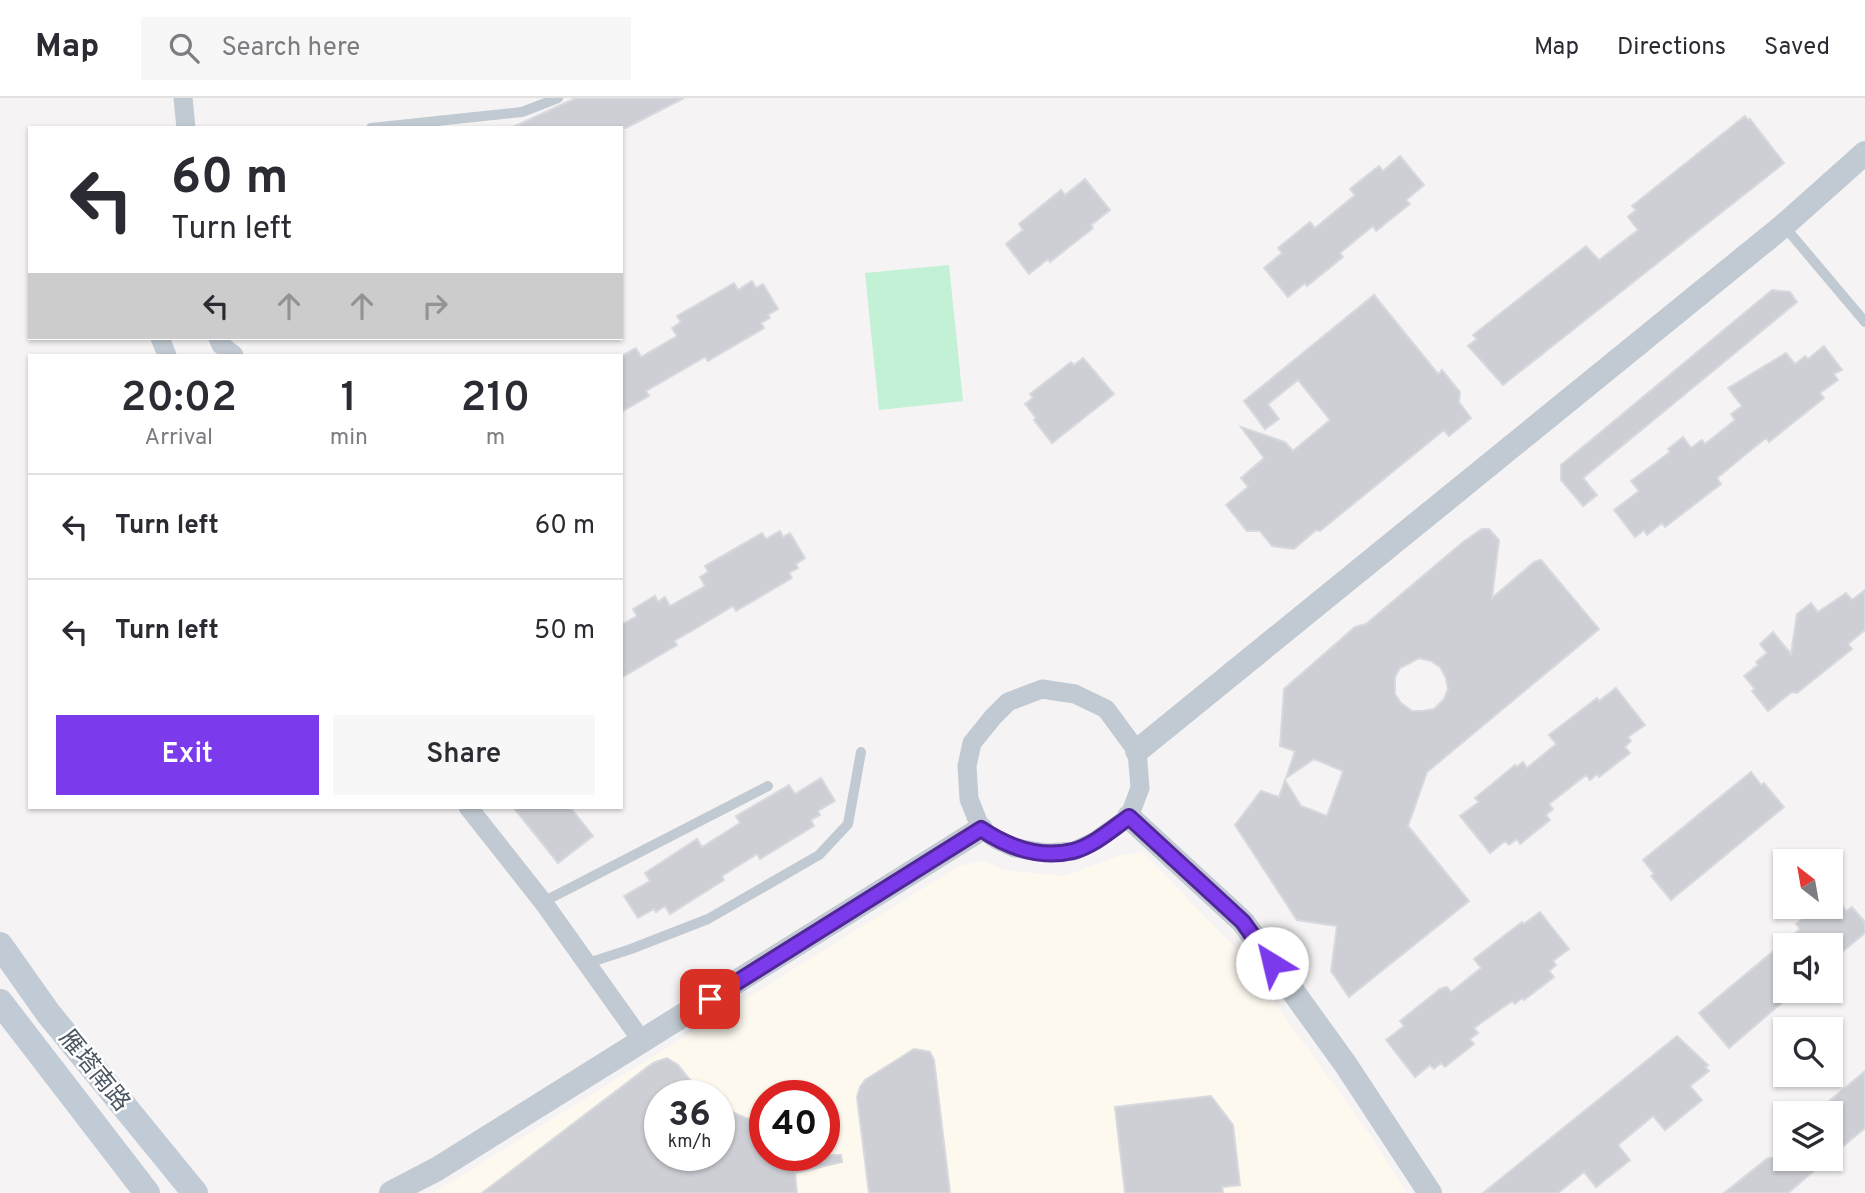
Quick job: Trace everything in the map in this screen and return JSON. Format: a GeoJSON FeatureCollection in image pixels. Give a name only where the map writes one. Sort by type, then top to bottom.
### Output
{"type":"FeatureCollection","features":[{"type":"Feature","properties":{"kind":"main road","name":"雁塔南路"},"geometry":{"type":"LineString","coordinates":[[0,945],[48,1013],[195,1193]]}},
{"type":"Feature","properties":{"kind":"main road","name":"雁塔南路"},"geometry":{"type":"LineString","coordinates":[[0,1002],[146,1193]]}},
{"type":"Feature","properties":{"kind":"street"},"geometry":{"type":"LineString","coordinates":[[183,98],[186,126]]}},
{"type":"Feature","properties":{"kind":"street"},"geometry":{"type":"LineString","coordinates":[[1137,751],[1783,226],[1865,153]]}},
{"type":"Feature","properties":{"kind":"street"},"geometry":{"type":"LineString","coordinates":[[219,340],[233,354]]}},
{"type":"Feature","properties":{"kind":"street"},"geometry":{"type":"LineString","coordinates":[[1042,689],[1075,694],[1106,709],[1137,751],[1140,788],[1129,817],[1095,841],[1074,851],[1046,853],[1015,848],[981,829],[969,799],[967,766],[972,743],[1008,702],[1042,689]]}},
{"type":"Feature","properties":{"kind":"street"},"geometry":{"type":"LineString","coordinates":[[470,809],[543,902],[642,1041]]}},
{"type":"Feature","properties":{"kind":"street"},"geometry":{"type":"LineString","coordinates":[[1129,817],[1243,922],[1346,1065],[1430,1193]]}},
{"type":"Feature","properties":{"kind":"street"},"geometry":{"type":"LineString","coordinates":[[391,1193],[437,1169],[981,829]]}},
{"type":"Feature","properties":{"kind":"lane"},"geometry":{"type":"LineString","coordinates":[[390,126],[522,112],[558,98]]}},
{"type":"Feature","properties":{"kind":"lane"},"geometry":{"type":"LineString","coordinates":[[1783,226],[1865,322]]}},
{"type":"Feature","properties":{"kind":"lane"},"geometry":{"type":"LineString","coordinates":[[588,963],[708,919],[819,855],[848,824],[861,752]]}},
{"type":"Feature","properties":{"kind":"lane"},"geometry":{"type":"LineString","coordinates":[[543,902],[768,786]]}},
{"type":"Feature","properties":{"kind":"shaded area"},"geometry":{"type":"Polygon","coordinates":[[[1142,852],[1232,944],[1371,1136],[1407,1193],[433,1193],[959,866],[983,860],[1004,870],[1064,876],[1118,856],[1142,852]]]}},
{"type":"Feature","properties":{"kind":"green space"},"geometry":{"type":"Polygon","coordinates":[[[949,265],[963,401],[879,410],[865,273],[949,265]]]}},
{"type":"Feature","properties":{"kind":"building"},"geometry":{"type":"Polygon","coordinates":[[[576,98],[684,98],[626,128],[515,126],[576,98]]]}},
{"type":"Feature","properties":{"kind":"building"},"geometry":{"type":"Polygon","coordinates":[[[1745,116],[1784,163],[1503,385],[1468,346],[1477,339],[1473,335],[1586,246],[1599,260],[1638,230],[1628,217],[1636,210],[1632,206],[1745,116]]]}},
{"type":"Feature","properties":{"kind":"building"},"geometry":{"type":"Polygon","coordinates":[[[1400,156],[1424,185],[1406,200],[1410,204],[1376,231],[1373,226],[1340,253],[1343,257],[1307,286],[1305,283],[1288,297],[1264,268],[1282,253],[1278,248],[1310,222],[1315,228],[1355,195],[1350,189],[1379,166],[1383,171],[1400,156]]]}},
{"type":"Feature","properties":{"kind":"building"},"geometry":{"type":"Polygon","coordinates":[[[1085,179],[1110,210],[1091,225],[1093,228],[1050,262],[1048,259],[1029,274],[1006,244],[1023,230],[1019,224],[1061,190],[1065,195],[1085,179]]]}},
{"type":"Feature","properties":{"kind":"building"},"geometry":{"type":"Polygon","coordinates":[[[752,281],[756,288],[763,284],[778,309],[761,323],[764,328],[708,361],[705,357],[646,391],[649,396],[623,411],[623,355],[636,348],[641,357],[677,336],[672,328],[681,322],[677,316],[734,283],[738,290],[752,281]]]}},
{"type":"Feature","properties":{"kind":"building"},"geometry":{"type":"Polygon","coordinates":[[[1772,290],[1790,292],[1797,302],[1583,478],[1597,495],[1583,506],[1561,480],[1561,465],[1772,290]]]}},
{"type":"Feature","properties":{"kind":"building"},"geometry":{"type":"Polygon","coordinates":[[[1374,295],[1438,374],[1442,370],[1460,392],[1459,402],[1471,418],[1449,436],[1444,430],[1294,549],[1272,546],[1260,531],[1247,531],[1226,505],[1248,487],[1241,478],[1264,458],[1241,427],[1285,442],[1293,451],[1330,420],[1298,380],[1268,404],[1279,419],[1265,429],[1244,401],[1374,295]]]}},
{"type":"Feature","properties":{"kind":"building"},"geometry":{"type":"Polygon","coordinates":[[[1824,346],[1842,370],[1834,374],[1838,380],[1820,393],[1824,398],[1769,442],[1766,438],[1751,450],[1717,478],[1721,484],[1665,527],[1662,523],[1647,535],[1644,530],[1635,537],[1614,510],[1639,491],[1631,481],[1670,452],[1668,449],[1683,437],[1691,448],[1702,440],[1705,444],[1735,420],[1731,414],[1742,406],[1728,388],[1786,353],[1795,364],[1805,356],[1808,359],[1824,346]]]}},
{"type":"Feature","properties":{"kind":"building"},"geometry":{"type":"Polygon","coordinates":[[[1083,358],[1114,394],[1052,443],[1025,404],[1033,398],[1030,394],[1071,362],[1074,365],[1083,358]]]}},
{"type":"Feature","properties":{"kind":"building"},"geometry":{"type":"Polygon","coordinates":[[[1482,529],[1489,529],[1499,540],[1492,598],[1534,562],[1541,560],[1599,629],[1427,772],[1408,826],[1469,901],[1349,997],[1331,971],[1337,926],[1297,920],[1235,825],[1261,791],[1279,797],[1285,780],[1301,806],[1327,816],[1343,771],[1314,759],[1286,778],[1295,751],[1280,746],[1284,689],[1355,627],[1366,624],[1482,529]],[[1419,658],[1400,668],[1395,677],[1395,694],[1401,703],[1412,711],[1434,709],[1444,699],[1448,689],[1440,667],[1419,658]]]}},
{"type":"Feature","properties":{"kind":"building"},"geometry":{"type":"Polygon","coordinates":[[[780,531],[783,537],[790,533],[805,558],[796,564],[798,568],[789,573],[792,578],[736,611],[733,606],[674,641],[677,645],[623,677],[623,624],[637,616],[633,609],[655,596],[658,602],[665,597],[670,606],[705,586],[700,577],[708,572],[705,566],[762,533],[766,539],[780,531]]]}},
{"type":"Feature","properties":{"kind":"building"},"geometry":{"type":"Polygon","coordinates":[[[1865,590],[1865,630],[1848,644],[1852,649],[1797,693],[1792,692],[1768,711],[1744,676],[1758,665],[1756,662],[1767,653],[1760,644],[1773,632],[1791,654],[1797,614],[1811,603],[1818,612],[1846,593],[1852,600],[1865,590]]]}},
{"type":"Feature","properties":{"kind":"building"},"geometry":{"type":"Polygon","coordinates":[[[1616,688],[1645,725],[1628,737],[1631,741],[1625,747],[1630,753],[1599,777],[1597,774],[1590,780],[1586,775],[1549,804],[1553,809],[1546,815],[1550,820],[1520,844],[1517,839],[1509,845],[1505,841],[1490,853],[1460,816],[1479,802],[1475,798],[1515,765],[1517,767],[1523,762],[1527,768],[1556,744],[1549,735],[1597,698],[1599,701],[1616,688]]]}},
{"type":"Feature","properties":{"kind":"building"},"geometry":{"type":"Polygon","coordinates":[[[1751,772],[1784,807],[1671,900],[1651,876],[1654,874],[1643,860],[1751,772]]]}},
{"type":"Feature","properties":{"kind":"building"},"geometry":{"type":"Polygon","coordinates":[[[821,778],[835,801],[818,811],[820,815],[811,820],[814,826],[760,859],[757,854],[722,876],[724,880],[670,914],[665,906],[638,918],[624,896],[650,881],[645,873],[697,839],[702,847],[740,823],[736,816],[789,785],[795,794],[821,778]]]}},
{"type":"Feature","properties":{"kind":"building"},"geometry":{"type":"Polygon","coordinates":[[[515,809],[572,809],[593,836],[558,863],[515,809]]]}},
{"type":"Feature","properties":{"kind":"building"},"geometry":{"type":"Polygon","coordinates":[[[1843,906],[1846,911],[1852,907],[1865,922],[1865,933],[1843,951],[1843,933],[1795,933],[1800,929],[1796,924],[1802,919],[1843,919],[1843,906]]]}},
{"type":"Feature","properties":{"kind":"building"},"geometry":{"type":"Polygon","coordinates":[[[1540,912],[1569,949],[1553,961],[1556,965],[1549,971],[1554,977],[1524,1000],[1522,998],[1515,1004],[1512,1001],[1474,1028],[1478,1033],[1470,1039],[1474,1044],[1445,1067],[1441,1063],[1434,1069],[1430,1065],[1415,1077],[1386,1040],[1404,1026],[1400,1021],[1440,989],[1447,987],[1451,992],[1481,968],[1474,959],[1522,922],[1524,924],[1540,912]]]}},
{"type":"Feature","properties":{"kind":"building"},"geometry":{"type":"Polygon","coordinates":[[[1773,951],[1773,1003],[1782,1003],[1729,1048],[1699,1013],[1773,951]]]}},
{"type":"Feature","properties":{"kind":"building"},"geometry":{"type":"Polygon","coordinates":[[[1677,1036],[1708,1065],[1705,1067],[1709,1071],[1690,1086],[1702,1100],[1665,1130],[1653,1116],[1618,1145],[1630,1160],[1596,1187],[1584,1172],[1558,1193],[1483,1193],[1677,1036]]]}},
{"type":"Feature","properties":{"kind":"building"},"geometry":{"type":"Polygon","coordinates":[[[914,1049],[930,1052],[934,1060],[950,1193],[869,1193],[857,1097],[860,1087],[865,1080],[914,1049]]]}},
{"type":"Feature","properties":{"kind":"building"},"geometry":{"type":"Polygon","coordinates":[[[667,1058],[678,1065],[690,1080],[644,1080],[644,1171],[735,1171],[735,1113],[749,1119],[749,1171],[804,1171],[795,1173],[797,1193],[482,1193],[653,1063],[667,1058]]]}},
{"type":"Feature","properties":{"kind":"building"},"geometry":{"type":"Polygon","coordinates":[[[1865,1071],[1865,1128],[1843,1146],[1843,1101],[1829,1101],[1865,1071]]]}},
{"type":"Feature","properties":{"kind":"building"},"geometry":{"type":"Polygon","coordinates":[[[1211,1096],[1233,1125],[1240,1185],[1222,1187],[1223,1193],[1125,1193],[1115,1107],[1211,1096]]]}},
{"type":"Feature","properties":{"kind":"building"},"geometry":{"type":"Polygon","coordinates":[[[1768,1158],[1773,1158],[1773,1171],[1814,1171],[1788,1193],[1724,1193],[1768,1158]]]}},
{"type":"Feature","properties":{"kind":"route"},"geometry":{"type":"LineString","coordinates":[[710,999],[981,829],[1015,848],[1046,853],[1074,851],[1095,841],[1129,817],[1243,922],[1272,963]]}}]}
